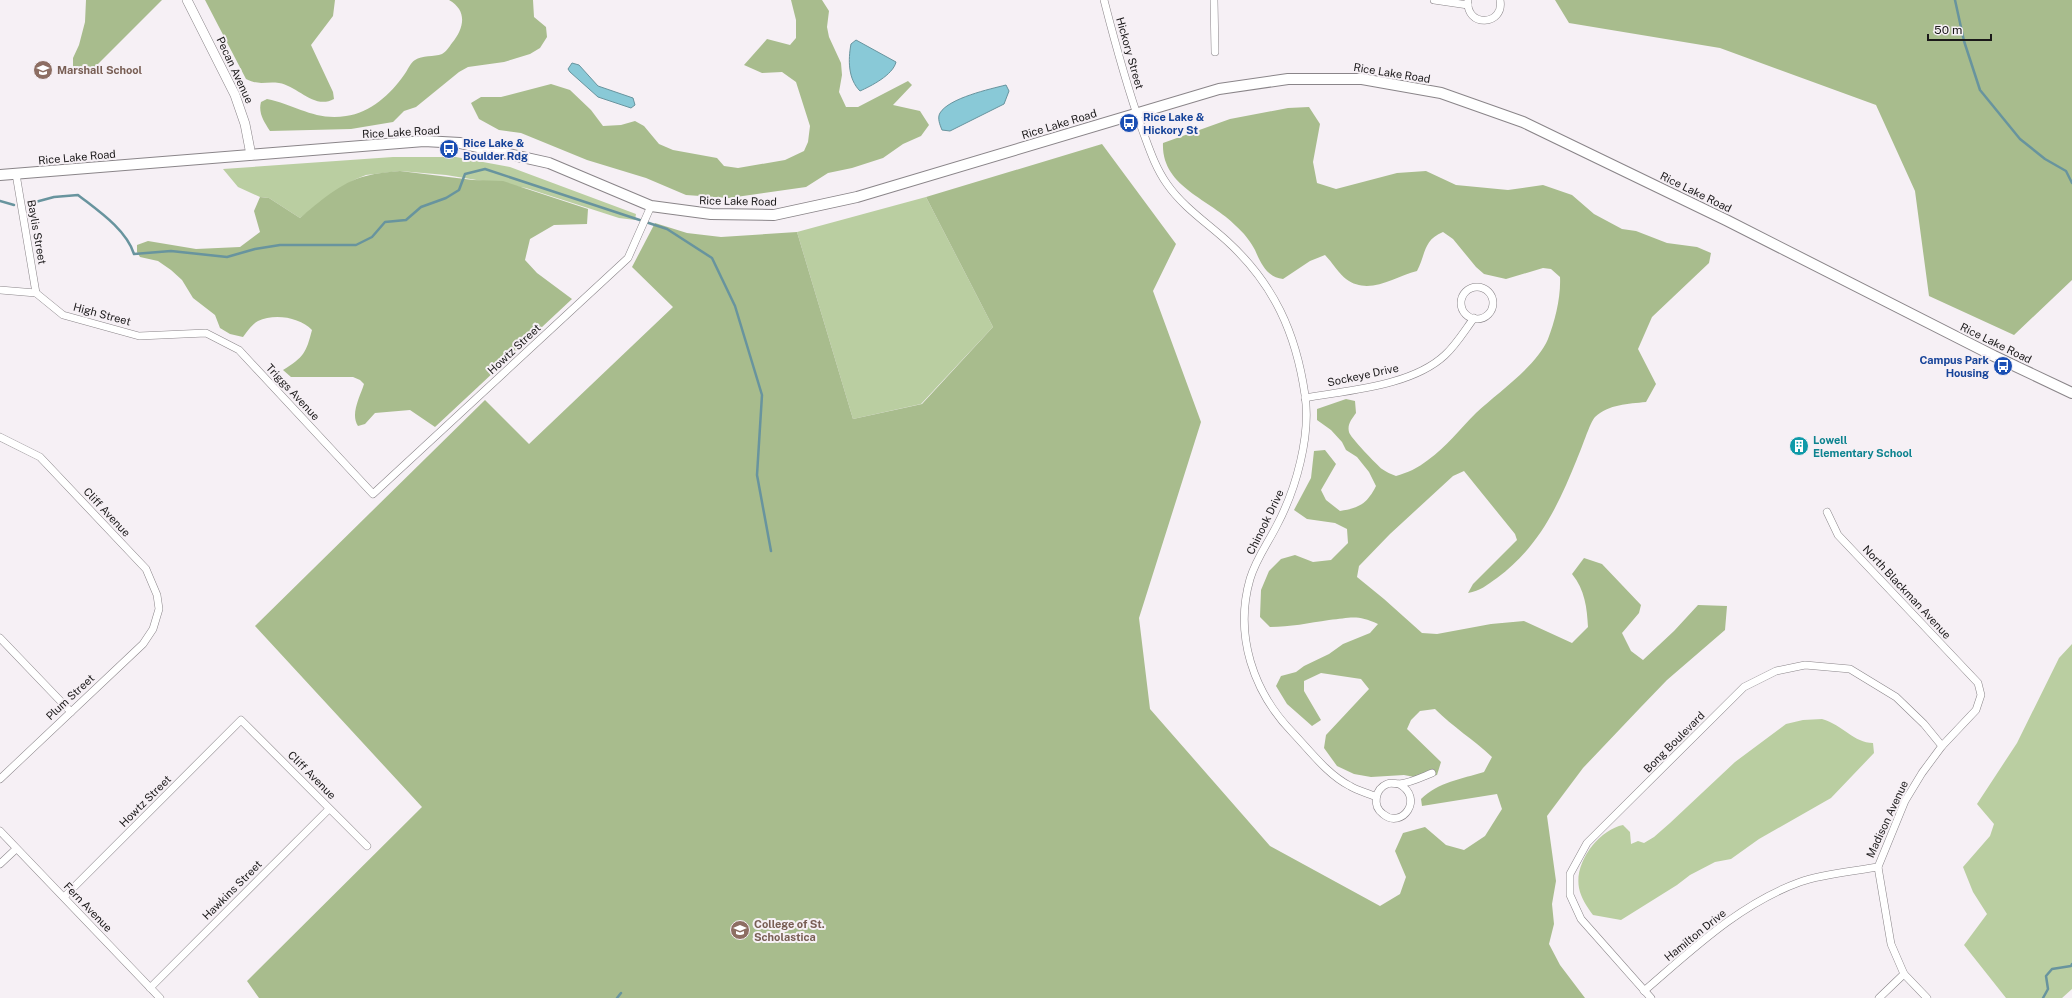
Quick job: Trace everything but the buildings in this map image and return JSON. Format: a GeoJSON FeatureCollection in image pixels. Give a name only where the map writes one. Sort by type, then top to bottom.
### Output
{"type":"FeatureCollection","features":[{"type":"Feature","properties":{"kind":"main road","name":"Rice Lake Road"},"geometry":{"type":"LineString","coordinates":[[0,175],[424,141],[460,143],[549,163],[651,206],[711,214],[774,215],[857,198],[1219,89],[1288,79],[1362,79],[1440,93],[1523,122],[1726,220],[1994,356],[2072,393]]}},
{"type":"Feature","properties":{"kind":"street","name":"Pecan Avenue"},"geometry":{"type":"LineString","coordinates":[[187,0],[235,95],[245,124],[251,155]]}},
{"type":"Feature","properties":{"kind":"street","name":"Hickory Street"},"geometry":{"type":"LineString","coordinates":[[1104,0],[1136,113]]}},
{"type":"Feature","properties":{"kind":"street"},"geometry":{"type":"LineString","coordinates":[[1214,0],[1215,52]]}},
{"type":"Feature","properties":{"kind":"street"},"geometry":{"type":"LineString","coordinates":[[1434,0],[1468,2],[1469,11],[1477,19],[1488,20],[1497,15],[1500,10],[1500,0]]}},
{"type":"Feature","properties":{"kind":"street","name":"Chinook Drive"},"geometry":{"type":"LineString","coordinates":[[1136,113],[1153,161],[1167,184],[1191,212],[1242,255],[1261,277],[1278,305],[1296,347],[1305,398],[1301,458],[1291,496],[1260,555],[1250,579],[1246,606],[1247,648],[1252,669],[1268,703],[1286,725],[1330,771],[1349,786],[1376,797]]}},
{"type":"Feature","properties":{"kind":"street","name":"Baylis Street"},"geometry":{"type":"LineString","coordinates":[[16,174],[36,293]]}},
{"type":"Feature","properties":{"kind":"street","name":"Howtz Street"},"geometry":{"type":"LineString","coordinates":[[373,494],[628,258],[651,206]]}},
{"type":"Feature","properties":{"kind":"street","name":"Sockeye Drive"},"geometry":{"type":"LineString","coordinates":[[1305,398],[1393,381],[1422,371],[1445,355],[1474,318],[1484,317],[1491,311],[1493,301],[1489,292],[1480,287],[1470,289],[1463,297],[1462,308],[1474,318]]}},
{"type":"Feature","properties":{"kind":"street"},"geometry":{"type":"LineString","coordinates":[[0,290],[36,293]]}},
{"type":"Feature","properties":{"kind":"street","name":"High Street"},"geometry":{"type":"LineString","coordinates":[[36,293],[63,315],[139,336],[182,334]]}},
{"type":"Feature","properties":{"kind":"street","name":"Triggs Avenue"},"geometry":{"type":"LineString","coordinates":[[182,334],[206,333],[239,350],[373,494]]}},
{"type":"Feature","properties":{"kind":"street","name":"Cliff Avenue"},"geometry":{"type":"LineString","coordinates":[[0,437],[40,457],[146,569],[157,595],[159,609],[153,629]]}},
{"type":"Feature","properties":{"kind":"street","name":"North Blackman Avenue"},"geometry":{"type":"LineString","coordinates":[[1827,512],[1838,535],[1978,684]]}},
{"type":"Feature","properties":{"kind":"street","name":"Plum Street"},"geometry":{"type":"LineString","coordinates":[[0,779],[143,644],[153,629]]}},
{"type":"Feature","properties":{"kind":"street"},"geometry":{"type":"LineString","coordinates":[[0,638],[71,712]]}},
{"type":"Feature","properties":{"kind":"street","name":"Bong Boulevard"},"geometry":{"type":"LineString","coordinates":[[1651,998],[1581,919],[1570,894],[1570,874],[1587,843],[1744,687],[1776,671],[1805,665],[1850,669],[1896,696],[1924,724],[1942,746]]}},
{"type":"Feature","properties":{"kind":"street","name":"Madison Avenue"},"geometry":{"type":"LineString","coordinates":[[1927,998],[1904,974],[1891,944],[1878,867],[1905,801],[1922,773],[1942,746],[1976,710],[1981,695],[1978,684]]}},
{"type":"Feature","properties":{"kind":"street","name":"Howtz Street"},"geometry":{"type":"LineString","coordinates":[[64,898],[241,720]]}},
{"type":"Feature","properties":{"kind":"street","name":"Cliff Avenue"},"geometry":{"type":"LineString","coordinates":[[241,720],[367,846]]}},
{"type":"Feature","properties":{"kind":"street"},"geometry":{"type":"LineString","coordinates":[[1399,784],[1408,791],[1411,802],[1406,813],[1402,816],[1396,818],[1385,816],[1377,808],[1376,797],[1378,791],[1388,784],[1399,784],[1432,774]]}},
{"type":"Feature","properties":{"kind":"street","name":"Hawkins Street"},"geometry":{"type":"LineString","coordinates":[[150,988],[329,809]]}},
{"type":"Feature","properties":{"kind":"street","name":"Fern Avenue"},"geometry":{"type":"LineString","coordinates":[[0,831],[160,998]]}},
{"type":"Feature","properties":{"kind":"street"},"geometry":{"type":"LineString","coordinates":[[0,864],[16,849]]}},
{"type":"Feature","properties":{"kind":"street","name":"Hamilton Drive"},"geometry":{"type":"LineString","coordinates":[[1644,991],[1716,930],[1756,903],[1801,882],[1878,867]]}},
{"type":"Feature","properties":{"kind":"street"},"geometry":{"type":"LineString","coordinates":[[1879,998],[1904,974]]}},
{"type":"Feature","properties":{"kind":"green space"},"geometry":{"type":"Polygon","coordinates":[[[86,0],[162,0],[94,68],[73,74],[73,58],[79,45],[85,22],[86,0]]]}},
{"type":"Feature","properties":{"kind":"green space"},"geometry":{"type":"Polygon","coordinates":[[[205,0],[335,0],[333,16],[311,45],[333,92],[334,99],[327,102],[320,102],[313,100],[286,85],[279,83],[255,82],[246,79],[205,0]]]}},
{"type":"Feature","properties":{"kind":"green space"},"geometry":{"type":"Polygon","coordinates":[[[449,0],[533,0],[534,17],[546,27],[547,37],[540,48],[530,54],[504,62],[468,67],[459,72],[416,107],[404,111],[393,122],[351,129],[270,131],[260,110],[261,102],[267,99],[306,112],[335,117],[355,114],[379,102],[399,82],[413,61],[421,57],[442,54],[456,37],[461,26],[461,14],[455,4],[449,0]]]}},
{"type":"Feature","properties":{"kind":"green space"},"geometry":{"type":"Polygon","coordinates":[[[791,0],[822,0],[829,11],[827,27],[829,37],[841,63],[842,75],[839,92],[846,107],[858,107],[908,81],[912,85],[893,105],[920,111],[929,125],[921,136],[903,144],[883,158],[852,168],[828,173],[806,187],[729,198],[686,195],[646,178],[587,160],[521,133],[499,130],[479,119],[471,103],[481,97],[501,97],[551,84],[570,90],[591,110],[603,126],[621,125],[635,121],[644,126],[659,144],[673,150],[717,158],[724,166],[738,168],[785,160],[804,151],[808,142],[810,126],[796,82],[782,72],[762,73],[744,65],[767,39],[790,45],[796,38],[796,20],[791,0]]]}},
{"type":"Feature","properties":{"kind":"green space"},"geometry":{"type":"Polygon","coordinates":[[[1555,0],[2072,0],[2072,280],[2014,335],[1929,296],[1915,191],[1876,105],[1720,48],[1569,23],[1555,0]]]}},
{"type":"Feature","properties":{"kind":"green space"},"geometry":{"type":"Polygon","coordinates":[[[1309,107],[1320,124],[1313,162],[1317,183],[1336,189],[1397,173],[1426,171],[1456,185],[1508,190],[1543,185],[1572,195],[1594,214],[1622,229],[1636,231],[1667,243],[1697,247],[1711,253],[1709,263],[1652,317],[1638,349],[1656,384],[1646,402],[1626,404],[1606,409],[1595,417],[1570,476],[1546,524],[1525,553],[1512,566],[1483,587],[1468,593],[1473,584],[1517,540],[1515,534],[1464,471],[1453,476],[1390,534],[1359,566],[1357,577],[1422,633],[1437,634],[1491,624],[1524,621],[1572,643],[1588,627],[1583,593],[1572,574],[1584,558],[1602,564],[1641,605],[1639,613],[1622,633],[1631,651],[1643,660],[1674,631],[1698,605],[1727,606],[1725,630],[1667,680],[1640,708],[1583,768],[1547,816],[1556,881],[1552,904],[1554,924],[1549,944],[1560,965],[1585,998],[259,998],[247,981],[422,807],[255,626],[485,400],[529,444],[673,307],[632,267],[655,223],[687,233],[721,237],[797,232],[853,419],[922,404],[993,327],[926,197],[1102,144],[1176,244],[1153,291],[1201,422],[1139,618],[1150,709],[1270,846],[1380,906],[1400,894],[1406,877],[1395,851],[1403,833],[1425,827],[1446,845],[1464,850],[1485,836],[1502,809],[1497,794],[1422,806],[1421,799],[1435,789],[1451,782],[1484,772],[1492,757],[1435,709],[1420,711],[1411,720],[1407,729],[1441,762],[1437,775],[1420,778],[1404,775],[1371,777],[1354,774],[1337,766],[1324,748],[1326,735],[1369,689],[1361,679],[1321,673],[1304,681],[1304,691],[1321,720],[1312,726],[1287,704],[1276,686],[1281,676],[1296,672],[1304,666],[1329,654],[1343,644],[1370,633],[1378,624],[1364,619],[1354,618],[1329,620],[1292,626],[1270,627],[1260,617],[1261,590],[1269,571],[1281,559],[1295,555],[1313,562],[1331,560],[1348,543],[1347,529],[1335,523],[1307,519],[1294,510],[1311,478],[1314,451],[1325,450],[1336,464],[1321,490],[1326,500],[1340,511],[1357,507],[1362,504],[1373,492],[1376,486],[1369,472],[1357,457],[1346,450],[1342,442],[1331,430],[1317,420],[1317,409],[1346,399],[1355,401],[1356,413],[1349,424],[1349,432],[1364,451],[1382,469],[1396,476],[1416,468],[1435,455],[1476,413],[1516,379],[1535,359],[1548,339],[1553,325],[1560,293],[1560,277],[1551,269],[1543,268],[1506,279],[1484,274],[1476,267],[1453,239],[1443,232],[1428,243],[1417,271],[1382,284],[1364,286],[1355,284],[1346,279],[1325,255],[1310,261],[1283,279],[1273,276],[1265,269],[1247,237],[1239,228],[1225,216],[1189,191],[1178,181],[1170,171],[1164,158],[1163,143],[1230,119],[1288,108],[1309,107]]]}},
{"type":"Feature","properties":{"kind":"green space"},"geometry":{"type":"Polygon","coordinates":[[[393,157],[456,157],[510,167],[636,214],[635,220],[619,218],[526,188],[446,175],[400,171],[366,175],[356,179],[340,188],[300,218],[269,198],[260,197],[238,187],[223,169],[393,157]]]}},
{"type":"Feature","properties":{"kind":"green space"},"geometry":{"type":"Polygon","coordinates":[[[400,171],[473,180],[503,181],[588,209],[587,224],[554,225],[530,239],[525,260],[537,273],[572,299],[435,427],[410,410],[375,413],[365,424],[358,426],[355,411],[364,384],[360,380],[353,377],[291,377],[283,370],[296,362],[306,349],[312,330],[307,326],[294,319],[272,317],[256,322],[243,337],[230,334],[220,328],[215,315],[193,298],[182,280],[171,270],[158,261],[140,257],[137,252],[137,245],[148,241],[196,249],[240,247],[260,232],[254,211],[260,197],[269,198],[300,218],[331,193],[348,183],[370,175],[400,171]]]}},
{"type":"Feature","properties":{"kind":"green space"},"geometry":{"type":"Polygon","coordinates":[[[926,197],[993,327],[921,404],[853,419],[797,232],[926,197]]]}},
{"type":"Feature","properties":{"kind":"green space"},"geometry":{"type":"Polygon","coordinates":[[[2072,644],[2072,989],[2062,998],[2006,998],[1964,945],[1987,914],[1973,892],[1963,867],[1990,836],[1994,824],[1977,804],[2017,743],[2059,658],[2072,644]]]}},
{"type":"Feature","properties":{"kind":"green space"},"geometry":{"type":"Polygon","coordinates":[[[1822,719],[1836,725],[1860,740],[1873,743],[1874,753],[1831,798],[1759,839],[1731,859],[1715,862],[1690,875],[1677,885],[1621,920],[1593,915],[1586,906],[1581,895],[1578,878],[1584,858],[1597,840],[1605,833],[1623,825],[1630,832],[1631,844],[1638,841],[1644,843],[1654,837],[1670,823],[1735,762],[1786,724],[1803,720],[1822,719]]]}},
{"type":"Feature","properties":{"kind":"water"},"geometry":{"type":"Polygon","coordinates":[[[856,40],[896,62],[894,67],[886,76],[860,91],[853,81],[849,63],[851,44],[856,40]]]}},
{"type":"Feature","properties":{"kind":"water"},"geometry":{"type":"Polygon","coordinates":[[[572,63],[579,65],[598,86],[633,98],[635,105],[631,108],[598,97],[570,72],[568,69],[572,63]]]}},
{"type":"Feature","properties":{"kind":"water"},"geometry":{"type":"Polygon","coordinates":[[[1006,85],[1009,91],[1004,104],[950,131],[942,130],[939,122],[940,113],[952,103],[970,95],[1006,85]]]}},
{"type":"Feature","properties":{"kind":"waterway"},"geometry":{"type":"LineString","coordinates":[[1955,0],[1964,41],[1980,90],[2020,139],[2045,159],[2066,171],[2072,183]]}},
{"type":"Feature","properties":{"kind":"waterway"},"geometry":{"type":"LineString","coordinates":[[28,204],[54,197],[78,195],[118,228],[125,236],[134,254],[171,251],[227,257],[255,249],[280,245],[356,245],[372,237],[385,222],[406,220],[421,207],[446,198],[459,190],[465,174],[485,169],[667,229],[712,258],[735,306],[762,395],[757,475],[771,551]]}},
{"type":"Feature","properties":{"kind":"waterway"},"geometry":{"type":"LineString","coordinates":[[0,201],[14,205]]}},
{"type":"Feature","properties":{"kind":"waterway"},"geometry":{"type":"LineString","coordinates":[[2043,998],[2048,989],[2046,976],[2052,969],[2071,966],[2072,964]]}},
{"type":"Feature","properties":{"kind":"waterway"},"geometry":{"type":"LineString","coordinates":[[617,998],[621,993]]}},
{"type":"Feature","properties":{"kind":"place","name":"Marshall School"},"geometry":{"type":"Point","coordinates":[43,70]}},
{"type":"Feature","properties":{"kind":"place","name":"Rice Lake & Hickory St"},"geometry":{"type":"Point","coordinates":[1129,123]}},
{"type":"Feature","properties":{"kind":"place","name":"Rice Lake & Boulder Rdg"},"geometry":{"type":"Point","coordinates":[449,149]}},
{"type":"Feature","properties":{"kind":"place","name":"Campus Park Housing"},"geometry":{"type":"Point","coordinates":[2003,366]}},
{"type":"Feature","properties":{"kind":"place","name":"Lowell Elementary School"},"geometry":{"type":"Point","coordinates":[1799,446]}},
{"type":"Feature","properties":{"kind":"place","name":"College of St. Scholastica"},"geometry":{"type":"Point","coordinates":[740,930]}}]}
